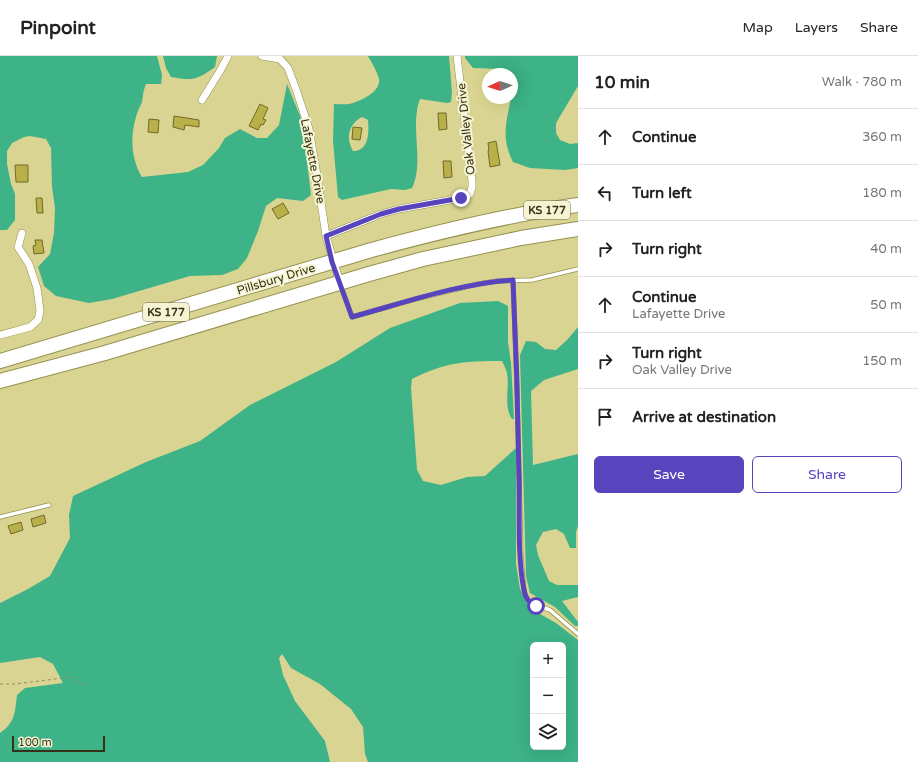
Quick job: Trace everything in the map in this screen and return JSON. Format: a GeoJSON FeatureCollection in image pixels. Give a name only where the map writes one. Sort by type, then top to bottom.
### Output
{"type":"FeatureCollection","features":[{"type":"Feature","properties":{"kind":"highway","name":"Pillsbury Drive"},"geometry":{"type":"LineString","coordinates":[[0,361],[422,236],[516,215],[578,205]]}},
{"type":"Feature","properties":{"kind":"highway","name":"Pillsbury Drive"},"geometry":{"type":"LineString","coordinates":[[0,381],[105,353],[423,259],[478,247],[578,229]]}},
{"type":"Feature","properties":{"kind":"street"},"geometry":{"type":"LineString","coordinates":[[202,100],[228,56]]}},
{"type":"Feature","properties":{"kind":"street","name":"Lafayette Drive"},"geometry":{"type":"LineString","coordinates":[[262,56],[280,59],[288,68],[297,92],[308,129],[317,175],[326,236],[332,262],[340,284]]}},
{"type":"Feature","properties":{"kind":"street","name":"Oak Valley Drive"},"geometry":{"type":"LineString","coordinates":[[326,236],[381,214],[399,209],[461,198],[470,194],[472,181],[457,56]]}},
{"type":"Feature","properties":{"kind":"street"},"geometry":{"type":"LineString","coordinates":[[0,335],[30,327],[38,320],[40,311],[37,288],[29,264],[18,247],[22,233]]}},
{"type":"Feature","properties":{"kind":"lane"},"geometry":{"type":"LineString","coordinates":[[340,284],[352,317],[419,298],[463,288],[497,281],[532,280],[578,269]]}},
{"type":"Feature","properties":{"kind":"lane"},"geometry":{"type":"LineString","coordinates":[[513,280],[521,558],[524,591],[531,604],[550,610],[578,634]]}},
{"type":"Feature","properties":{"kind":"lane"},"geometry":{"type":"LineString","coordinates":[[0,517],[49,505]]}},
{"type":"Feature","properties":{"kind":"path"},"geometry":{"type":"LineString","coordinates":[[0,684],[15,684],[72,677],[85,686]]}},
{"type":"Feature","properties":{"kind":"green space"},"geometry":{"type":"Polygon","coordinates":[[[0,56],[157,56],[162,75],[161,84],[146,84],[142,102],[136,115],[132,140],[134,156],[138,170],[142,177],[188,172],[203,165],[219,148],[225,138],[240,129],[257,138],[267,138],[279,125],[287,84],[302,121],[311,195],[303,201],[277,198],[266,206],[247,258],[238,269],[222,275],[190,276],[112,299],[89,303],[56,296],[44,286],[38,267],[50,254],[54,233],[55,208],[52,187],[51,148],[46,139],[30,136],[24,137],[12,143],[7,151],[7,164],[11,184],[15,194],[15,220],[7,230],[0,230],[0,56]]]}},
{"type":"Feature","properties":{"kind":"green space"},"geometry":{"type":"Polygon","coordinates":[[[163,56],[217,56],[215,67],[204,75],[185,79],[171,77],[166,68],[163,56]]]}},
{"type":"Feature","properties":{"kind":"green space"},"geometry":{"type":"Polygon","coordinates":[[[368,56],[449,56],[452,93],[451,102],[447,103],[420,99],[417,108],[416,120],[417,170],[412,188],[405,190],[391,189],[342,200],[338,197],[333,141],[334,104],[349,104],[357,102],[374,91],[377,87],[379,79],[368,56]],[[362,117],[351,127],[349,141],[353,151],[362,148],[365,145],[368,136],[368,120],[362,117]]]}},
{"type":"Feature","properties":{"kind":"green space"},"geometry":{"type":"Polygon","coordinates":[[[465,56],[578,56],[578,86],[556,123],[556,133],[560,140],[570,144],[578,143],[578,168],[565,170],[530,168],[513,162],[507,145],[506,130],[510,104],[518,104],[518,68],[473,68],[465,56]]]}},
{"type":"Feature","properties":{"kind":"green space"},"geometry":{"type":"Polygon","coordinates":[[[498,301],[508,306],[508,342],[511,363],[514,419],[512,419],[509,414],[507,403],[508,379],[506,368],[502,361],[477,361],[446,366],[424,373],[412,379],[411,388],[417,470],[423,481],[441,485],[467,477],[485,476],[516,448],[516,564],[520,589],[526,602],[533,610],[556,623],[578,640],[578,762],[368,762],[365,754],[363,727],[351,709],[320,684],[291,668],[282,654],[279,658],[283,675],[295,701],[325,741],[330,762],[0,762],[0,733],[9,725],[13,717],[17,695],[25,688],[63,683],[53,664],[40,657],[0,663],[0,603],[50,576],[70,538],[69,515],[73,496],[146,462],[200,441],[250,405],[336,362],[390,328],[460,303],[498,301]]]}},
{"type":"Feature","properties":{"kind":"green space"},"geometry":{"type":"Polygon","coordinates":[[[578,327],[578,369],[544,380],[531,391],[533,465],[578,454],[578,526],[576,532],[576,548],[570,548],[564,534],[556,529],[543,532],[536,545],[538,555],[549,581],[557,585],[578,585],[578,597],[562,601],[578,622],[578,626],[575,626],[555,607],[530,593],[526,576],[520,355],[526,341],[536,342],[545,349],[556,350],[578,327]]]}},
{"type":"Feature","properties":{"kind":"building"},"geometry":{"type":"Polygon","coordinates":[[[260,104],[268,108],[263,119],[266,120],[263,125],[261,124],[258,130],[249,126],[260,104]]]}},
{"type":"Feature","properties":{"kind":"building"},"geometry":{"type":"Polygon","coordinates":[[[438,113],[446,113],[447,129],[439,130],[438,113]]]}},
{"type":"Feature","properties":{"kind":"building"},"geometry":{"type":"Polygon","coordinates":[[[174,116],[199,120],[199,127],[185,125],[184,130],[173,127],[174,116]]]}},
{"type":"Feature","properties":{"kind":"building"},"geometry":{"type":"Polygon","coordinates":[[[149,119],[159,120],[158,133],[148,132],[149,119]]]}},
{"type":"Feature","properties":{"kind":"building"},"geometry":{"type":"Polygon","coordinates":[[[353,127],[362,128],[360,140],[352,139],[353,127]]]}},
{"type":"Feature","properties":{"kind":"building"},"geometry":{"type":"Polygon","coordinates":[[[496,141],[500,165],[490,167],[488,143],[496,141]]]}},
{"type":"Feature","properties":{"kind":"building"},"geometry":{"type":"Polygon","coordinates":[[[443,161],[451,161],[452,177],[444,178],[443,161]]]}},
{"type":"Feature","properties":{"kind":"building"},"geometry":{"type":"Polygon","coordinates":[[[15,165],[28,165],[28,182],[16,182],[15,165]]]}},
{"type":"Feature","properties":{"kind":"building"},"geometry":{"type":"Polygon","coordinates":[[[36,198],[42,198],[43,213],[37,213],[36,198]]]}},
{"type":"Feature","properties":{"kind":"building"},"geometry":{"type":"Polygon","coordinates":[[[283,203],[289,213],[278,219],[272,209],[283,203]]]}},
{"type":"Feature","properties":{"kind":"building"},"geometry":{"type":"Polygon","coordinates":[[[35,240],[42,240],[44,253],[34,254],[33,246],[36,245],[35,240]]]}},
{"type":"Feature","properties":{"kind":"building"},"geometry":{"type":"Polygon","coordinates":[[[44,515],[46,523],[33,527],[31,519],[44,515]]]}},
{"type":"Feature","properties":{"kind":"building"},"geometry":{"type":"Polygon","coordinates":[[[21,522],[23,530],[11,534],[8,526],[21,522]]]}},
{"type":"Feature","properties":{"kind":"route"},"geometry":{"type":"LineString","coordinates":[[461,198],[399,209],[381,214],[326,236],[332,262],[352,317],[419,298],[478,284],[513,280],[521,558],[524,591],[531,604],[536,606]]}}]}
